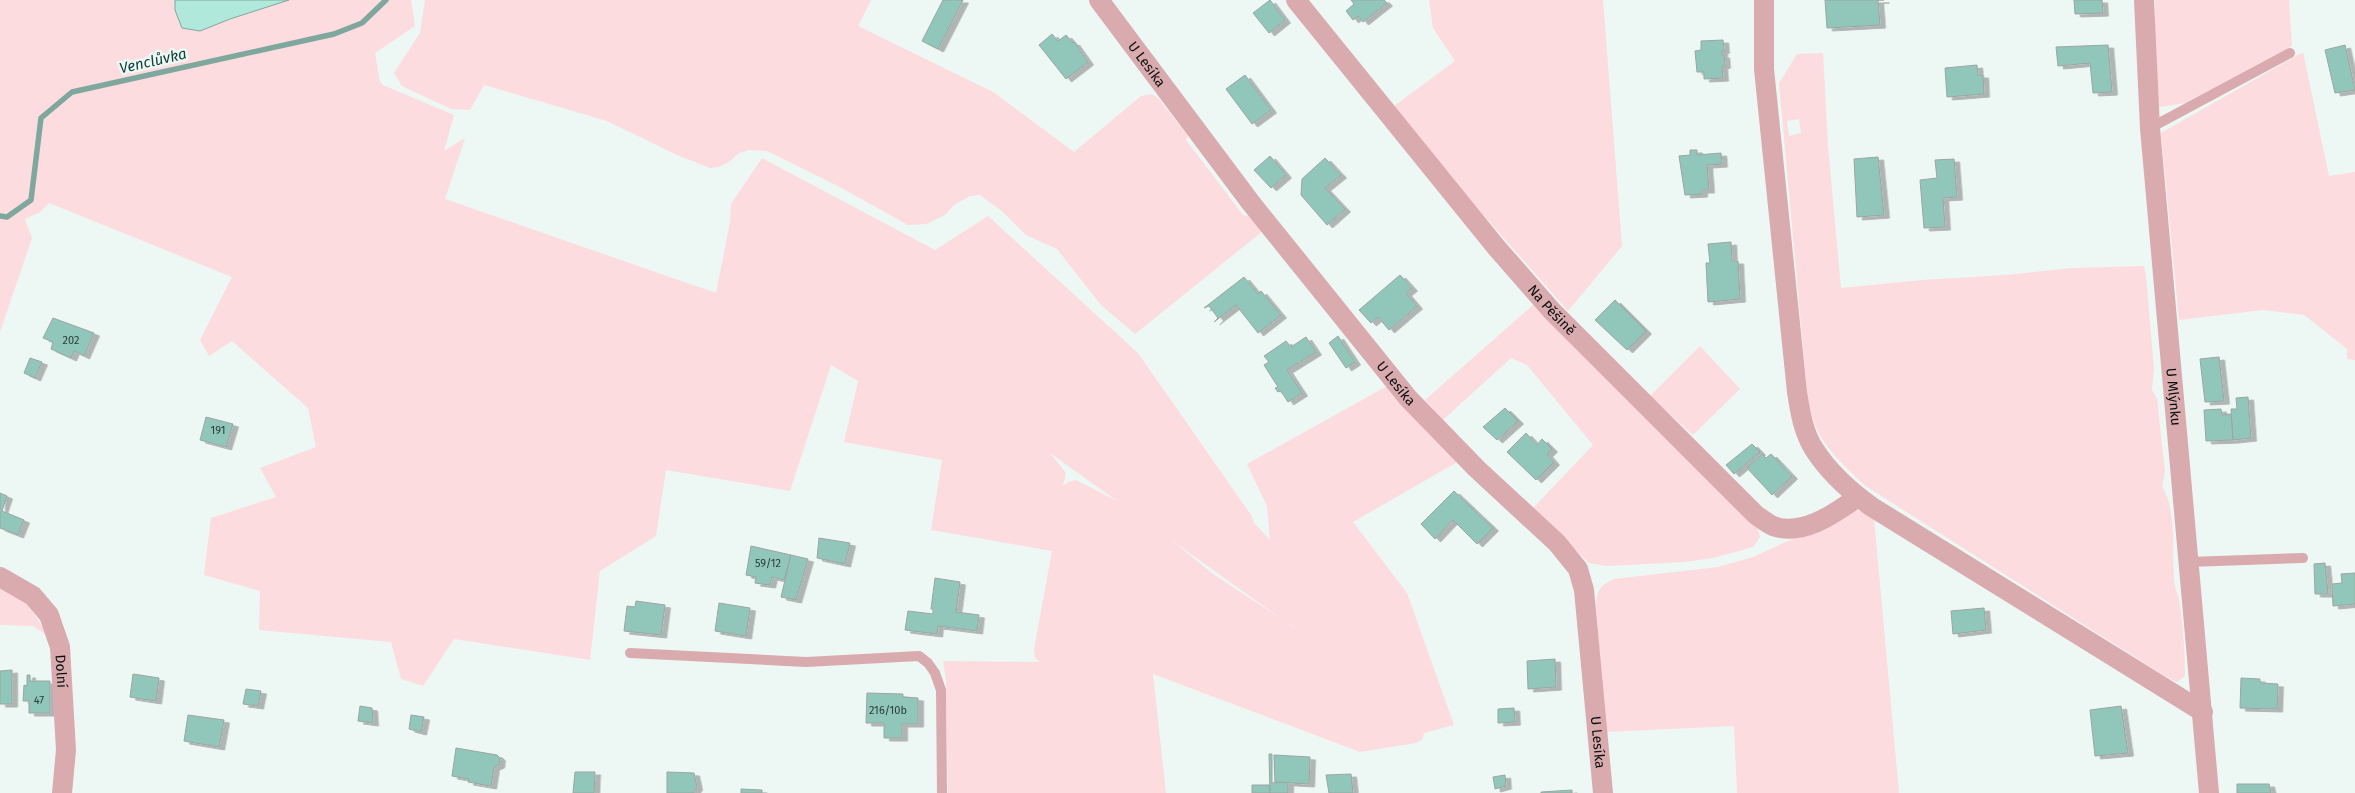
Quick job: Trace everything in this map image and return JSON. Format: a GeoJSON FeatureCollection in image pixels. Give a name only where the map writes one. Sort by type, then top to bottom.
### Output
{"type":"FeatureCollection","features":[{"type":"Feature","properties":{"kind":"street","name":"U Lesíka"},"geometry":{"type":"LineString","coordinates":[[1099,0],[1251,203],[1408,398],[1477,468],[1557,543],[1578,569],[1584,590],[1603,793]]}},
{"type":"Feature","properties":{"kind":"street","name":"Na Pěšině"},"geometry":{"type":"LineString","coordinates":[[1296,0],[1496,247],[1546,304],[1756,516],[1773,526],[1791,529],[1806,527],[1858,497]]}},
{"type":"Feature","properties":{"kind":"street"},"geometry":{"type":"LineString","coordinates":[[1764,0],[1764,69],[1797,392],[1802,421],[1813,448],[1858,497],[2203,712]]}},
{"type":"Feature","properties":{"kind":"street","name":"U Mlýnku"},"geometry":{"type":"LineString","coordinates":[[2144,0],[2150,128],[2209,793]]}},
{"type":"Feature","properties":{"kind":"street","name":"Dolní"},"geometry":{"type":"LineString","coordinates":[[0,577],[33,596],[49,615],[60,647],[66,750],[62,793]]}},
{"type":"Feature","properties":{"kind":"lane"},"geometry":{"type":"LineString","coordinates":[[2150,128],[2290,54]]}},
{"type":"Feature","properties":{"kind":"lane"},"geometry":{"type":"LineString","coordinates":[[2189,562],[2303,558]]}},
{"type":"Feature","properties":{"kind":"lane"},"geometry":{"type":"LineString","coordinates":[[630,653],[806,662],[919,656],[928,663],[935,673],[941,690],[942,793]]}},
{"type":"Feature","properties":{"kind":"shaded area"},"geometry":{"type":"Polygon","coordinates":[[[0,0],[411,0],[415,26],[375,53],[380,82],[383,85],[454,115],[444,151],[465,138],[445,199],[716,293],[730,222],[731,204],[762,158],[935,250],[988,216],[1138,353],[1251,515],[1254,523],[1270,540],[1267,506],[1247,464],[1389,385],[1459,461],[1353,522],[1407,593],[1454,725],[1424,733],[1422,740],[1416,743],[1360,752],[1153,674],[1166,793],[948,793],[946,680],[943,661],[1040,662],[1035,658],[1034,649],[1052,551],[931,530],[942,460],[844,442],[858,381],[831,365],[790,491],[666,470],[656,536],[600,571],[590,660],[454,639],[423,686],[401,679],[391,642],[259,630],[260,591],[204,575],[211,518],[276,497],[260,468],[316,447],[308,408],[232,341],[209,356],[200,340],[232,277],[49,203],[40,212],[25,219],[32,238],[0,332],[0,0]],[[1050,453],[1066,473],[1063,486],[1068,482],[1076,480],[1117,501],[1050,453]],[[1170,539],[1213,574],[1283,620],[1170,539]]]}},
{"type":"Feature","properties":{"kind":"shaded area"},"geometry":{"type":"Polygon","coordinates":[[[175,0],[289,0],[200,31],[182,28],[175,10],[175,0]]]}},
{"type":"Feature","properties":{"kind":"shaded area"},"geometry":{"type":"Polygon","coordinates":[[[425,0],[871,0],[858,26],[993,92],[1074,152],[1141,96],[1152,94],[1158,98],[1188,136],[1186,140],[1243,215],[1252,217],[1263,231],[1135,334],[1101,305],[1057,249],[1026,235],[1003,212],[980,195],[970,196],[954,205],[945,215],[926,224],[908,225],[838,186],[767,151],[749,150],[739,153],[729,162],[719,167],[710,168],[677,155],[607,121],[484,85],[470,110],[451,109],[402,86],[394,73],[420,33],[425,0]]]}},
{"type":"Feature","properties":{"kind":"shaded area"},"geometry":{"type":"Polygon","coordinates":[[[1429,0],[1603,0],[1622,246],[1568,311],[1390,109],[1455,61],[1433,28],[1429,0]]]}},
{"type":"Feature","properties":{"kind":"shaded area"},"geometry":{"type":"Polygon","coordinates":[[[2155,0],[2289,0],[2292,46],[2186,103],[2153,108],[2155,0]]]}},
{"type":"Feature","properties":{"kind":"shaded area"},"geometry":{"type":"Polygon","coordinates":[[[2303,52],[2329,176],[2355,172],[2355,360],[2347,359],[2347,349],[2304,315],[2263,310],[2179,320],[2161,133],[2303,52]]]}},
{"type":"Feature","properties":{"kind":"shaded area"},"geometry":{"type":"Polygon","coordinates":[[[1823,53],[1828,146],[1841,288],[2071,268],[2144,266],[2154,369],[2152,390],[2157,399],[2165,472],[2162,486],[2167,496],[2172,519],[2174,583],[2179,599],[2184,638],[2185,676],[2177,682],[2163,675],[1864,485],[1836,457],[1822,439],[1808,402],[1779,83],[1797,54],[1823,53]],[[1799,119],[1787,121],[1789,136],[1801,133],[1799,119]]]}},
{"type":"Feature","properties":{"kind":"shaded area"},"geometry":{"type":"Polygon","coordinates":[[[1533,305],[1758,529],[1760,537],[1753,547],[1713,558],[1685,562],[1607,566],[1589,563],[1532,509],[1593,445],[1527,365],[1511,358],[1443,420],[1425,400],[1533,305]]]}},
{"type":"Feature","properties":{"kind":"shaded area"},"geometry":{"type":"Polygon","coordinates":[[[1700,346],[1740,389],[1693,435],[1650,396],[1700,346]]]}},
{"type":"Feature","properties":{"kind":"shaded area"},"geometry":{"type":"Polygon","coordinates":[[[1856,510],[1864,511],[1874,518],[1899,793],[1737,793],[1734,726],[1606,732],[1596,608],[1599,590],[1605,584],[1614,579],[1718,567],[1753,557],[1856,510]]]}},
{"type":"Feature","properties":{"kind":"shaded area"},"geometry":{"type":"Polygon","coordinates":[[[0,587],[28,604],[48,636],[33,626],[0,625],[0,587]]]}},
{"type":"Feature","properties":{"kind":"building"},"geometry":{"type":"Polygon","coordinates":[[[943,0],[963,0],[938,49],[922,41],[943,0]]]}},
{"type":"Feature","properties":{"kind":"building"},"geometry":{"type":"Polygon","coordinates":[[[1270,0],[1285,20],[1269,33],[1253,13],[1270,0]]]}},
{"type":"Feature","properties":{"kind":"building"},"geometry":{"type":"Polygon","coordinates":[[[1351,0],[1384,0],[1387,3],[1363,22],[1358,16],[1353,20],[1346,11],[1354,4],[1351,0]]]}},
{"type":"Feature","properties":{"kind":"building"},"geometry":{"type":"Polygon","coordinates":[[[1825,0],[1878,0],[1880,25],[1827,28],[1825,0]]]}},
{"type":"Feature","properties":{"kind":"building"},"geometry":{"type":"Polygon","coordinates":[[[2074,0],[2102,0],[2103,13],[2075,14],[2074,0]]]}},
{"type":"Feature","properties":{"kind":"building"},"geometry":{"type":"Polygon","coordinates":[[[1052,34],[1058,41],[1066,35],[1074,42],[1088,62],[1066,79],[1039,45],[1052,34]]]}},
{"type":"Feature","properties":{"kind":"building"},"geometry":{"type":"Polygon","coordinates":[[[1723,40],[1724,50],[1722,55],[1724,55],[1725,65],[1722,66],[1723,78],[1704,79],[1704,72],[1697,72],[1695,51],[1701,50],[1701,41],[1723,40]]]}},
{"type":"Feature","properties":{"kind":"building"},"geometry":{"type":"Polygon","coordinates":[[[2108,45],[2112,92],[2093,93],[2090,63],[2058,66],[2056,47],[2108,45]]]}},
{"type":"Feature","properties":{"kind":"building"},"geometry":{"type":"Polygon","coordinates":[[[2345,45],[2355,90],[2335,93],[2325,50],[2345,45]]]}},
{"type":"Feature","properties":{"kind":"building"},"geometry":{"type":"Polygon","coordinates":[[[1977,65],[1978,75],[1983,75],[1984,94],[1947,97],[1945,68],[1977,65]]]}},
{"type":"Feature","properties":{"kind":"building"},"geometry":{"type":"Polygon","coordinates":[[[1245,75],[1271,110],[1252,124],[1226,89],[1245,75]]]}},
{"type":"Feature","properties":{"kind":"building"},"geometry":{"type":"Polygon","coordinates":[[[1690,150],[1697,150],[1697,155],[1721,153],[1722,164],[1707,165],[1709,190],[1702,190],[1702,194],[1685,195],[1679,156],[1690,155],[1690,150]]]}},
{"type":"Feature","properties":{"kind":"building"},"geometry":{"type":"Polygon","coordinates":[[[1270,156],[1286,175],[1271,188],[1254,170],[1270,156]]]}},
{"type":"Feature","properties":{"kind":"building"},"geometry":{"type":"Polygon","coordinates":[[[1878,157],[1884,215],[1857,217],[1854,159],[1878,157]]]}},
{"type":"Feature","properties":{"kind":"building"},"geometry":{"type":"Polygon","coordinates":[[[1325,158],[1341,175],[1325,188],[1345,209],[1327,225],[1301,195],[1302,179],[1325,158]]]}},
{"type":"Feature","properties":{"kind":"building"},"geometry":{"type":"Polygon","coordinates":[[[1954,159],[1957,197],[1943,198],[1945,227],[1924,228],[1920,180],[1937,178],[1935,160],[1954,159]]]}},
{"type":"Feature","properties":{"kind":"building"},"geometry":{"type":"Polygon","coordinates":[[[1731,242],[1732,261],[1738,261],[1740,299],[1708,302],[1706,263],[1710,263],[1708,244],[1731,242]]]}},
{"type":"Feature","properties":{"kind":"building"},"geometry":{"type":"Polygon","coordinates":[[[1400,275],[1412,288],[1406,293],[1417,306],[1389,330],[1378,317],[1371,323],[1359,310],[1400,275]]]}},
{"type":"Feature","properties":{"kind":"building"},"geometry":{"type":"Polygon","coordinates":[[[1244,277],[1258,294],[1261,291],[1281,315],[1258,333],[1236,305],[1214,322],[1218,318],[1209,306],[1204,308],[1244,277]]]}},
{"type":"Feature","properties":{"kind":"building"},"geometry":{"type":"Polygon","coordinates":[[[1615,300],[1646,331],[1627,350],[1595,320],[1615,300]]]}},
{"type":"Feature","properties":{"kind":"building"},"geometry":{"type":"Polygon","coordinates":[[[53,318],[94,333],[84,356],[74,351],[71,358],[51,349],[53,342],[43,338],[53,318]]]}},
{"type":"Feature","properties":{"kind":"building"},"geometry":{"type":"Polygon","coordinates":[[[1338,336],[1355,362],[1346,368],[1329,343],[1338,336]]]}},
{"type":"Feature","properties":{"kind":"building"},"geometry":{"type":"Polygon","coordinates":[[[1306,337],[1316,352],[1287,370],[1302,393],[1288,402],[1281,391],[1278,392],[1275,388],[1278,387],[1264,365],[1269,362],[1264,356],[1286,341],[1291,347],[1306,337]]]}},
{"type":"Feature","properties":{"kind":"building"},"geometry":{"type":"Polygon","coordinates":[[[2219,357],[2224,401],[2205,402],[2200,359],[2219,357]]]}},
{"type":"Feature","properties":{"kind":"building"},"geometry":{"type":"Polygon","coordinates":[[[30,358],[42,362],[35,378],[24,373],[30,358]]]}},
{"type":"Feature","properties":{"kind":"building"},"geometry":{"type":"Polygon","coordinates":[[[2248,397],[2251,438],[2233,440],[2231,409],[2237,409],[2236,398],[2248,397]]]}},
{"type":"Feature","properties":{"kind":"building"},"geometry":{"type":"Polygon","coordinates":[[[1505,408],[1518,421],[1497,440],[1483,427],[1505,408]]]}},
{"type":"Feature","properties":{"kind":"building"},"geometry":{"type":"Polygon","coordinates":[[[2221,409],[2222,415],[2231,414],[2233,440],[2206,441],[2204,410],[2221,409]]]}},
{"type":"Feature","properties":{"kind":"building"},"geometry":{"type":"Polygon","coordinates":[[[206,417],[233,424],[226,447],[200,440],[206,417]]]}},
{"type":"Feature","properties":{"kind":"building"},"geometry":{"type":"Polygon","coordinates":[[[1526,433],[1537,445],[1542,439],[1552,449],[1547,454],[1554,462],[1536,480],[1507,452],[1526,433]]]}},
{"type":"Feature","properties":{"kind":"building"},"geometry":{"type":"Polygon","coordinates":[[[1752,444],[1760,452],[1734,474],[1726,465],[1752,444]]]}},
{"type":"Feature","properties":{"kind":"building"},"geometry":{"type":"Polygon","coordinates":[[[1762,454],[1766,458],[1771,454],[1792,476],[1772,495],[1747,468],[1762,454]]]}},
{"type":"Feature","properties":{"kind":"building"},"geometry":{"type":"Polygon","coordinates":[[[1454,491],[1493,528],[1477,544],[1453,520],[1435,539],[1421,524],[1454,491]]]}},
{"type":"Feature","properties":{"kind":"building"},"geometry":{"type":"Polygon","coordinates":[[[0,493],[7,496],[2,511],[24,520],[18,535],[0,528],[0,493]]]}},
{"type":"Feature","properties":{"kind":"building"},"geometry":{"type":"Polygon","coordinates":[[[819,538],[850,543],[845,564],[817,558],[819,538]]]}},
{"type":"Feature","properties":{"kind":"building"},"geometry":{"type":"Polygon","coordinates":[[[751,546],[791,555],[784,580],[772,577],[770,585],[755,583],[756,577],[746,575],[751,546]]]}},
{"type":"Feature","properties":{"kind":"building"},"geometry":{"type":"Polygon","coordinates":[[[791,555],[808,559],[796,600],[781,597],[791,555]]]}},
{"type":"Feature","properties":{"kind":"building"},"geometry":{"type":"Polygon","coordinates":[[[2325,563],[2328,594],[2315,594],[2314,564],[2325,563]]]}},
{"type":"Feature","properties":{"kind":"building"},"geometry":{"type":"Polygon","coordinates":[[[2355,573],[2355,604],[2333,606],[2332,584],[2342,583],[2341,574],[2355,573]]]}},
{"type":"Feature","properties":{"kind":"building"},"geometry":{"type":"Polygon","coordinates":[[[935,578],[960,582],[956,612],[979,615],[977,631],[938,626],[937,634],[905,630],[908,611],[933,614],[933,609],[931,609],[935,578]]]}},
{"type":"Feature","properties":{"kind":"building"},"geometry":{"type":"Polygon","coordinates":[[[636,601],[665,605],[661,635],[624,631],[627,606],[635,607],[636,601]]]}},
{"type":"Feature","properties":{"kind":"building"},"geometry":{"type":"Polygon","coordinates":[[[719,603],[750,608],[746,636],[715,631],[719,603]]]}},
{"type":"Feature","properties":{"kind":"building"},"geometry":{"type":"Polygon","coordinates":[[[1984,608],[1986,630],[1953,634],[1951,611],[1984,608]]]}},
{"type":"Feature","properties":{"kind":"building"},"geometry":{"type":"Polygon","coordinates":[[[1555,659],[1556,687],[1528,689],[1527,661],[1555,659]]]}},
{"type":"Feature","properties":{"kind":"building"},"geometry":{"type":"Polygon","coordinates":[[[12,670],[12,704],[0,704],[0,671],[12,670]]]}},
{"type":"Feature","properties":{"kind":"building"},"geometry":{"type":"Polygon","coordinates":[[[133,674],[159,678],[156,701],[130,697],[133,674]]]}},
{"type":"Feature","properties":{"kind":"building"},"geometry":{"type":"Polygon","coordinates":[[[27,675],[30,675],[30,681],[50,681],[50,713],[29,713],[29,701],[23,701],[24,685],[27,686],[27,675]]]}},
{"type":"Feature","properties":{"kind":"building"},"geometry":{"type":"Polygon","coordinates":[[[2241,678],[2260,679],[2260,683],[2278,684],[2277,709],[2240,708],[2241,678]]]}},
{"type":"Feature","properties":{"kind":"building"},"geometry":{"type":"Polygon","coordinates":[[[246,689],[261,691],[258,706],[243,704],[246,689]]]}},
{"type":"Feature","properties":{"kind":"building"},"geometry":{"type":"Polygon","coordinates":[[[867,693],[903,694],[903,697],[918,698],[918,724],[902,724],[902,738],[884,738],[884,723],[866,723],[867,693]]]}},
{"type":"Feature","properties":{"kind":"building"},"geometry":{"type":"Polygon","coordinates":[[[360,706],[372,708],[373,723],[358,721],[360,706]]]}},
{"type":"Feature","properties":{"kind":"building"},"geometry":{"type":"Polygon","coordinates":[[[2121,706],[2128,753],[2095,756],[2090,710],[2121,706]]]}},
{"type":"Feature","properties":{"kind":"building"},"geometry":{"type":"Polygon","coordinates":[[[1514,708],[1515,722],[1498,723],[1498,709],[1514,708]]]}},
{"type":"Feature","properties":{"kind":"building"},"geometry":{"type":"Polygon","coordinates":[[[188,715],[224,720],[219,747],[184,741],[188,715]]]}},
{"type":"Feature","properties":{"kind":"building"},"geometry":{"type":"Polygon","coordinates":[[[411,715],[424,717],[421,732],[409,729],[411,715]]]}},
{"type":"Feature","properties":{"kind":"building"},"geometry":{"type":"Polygon","coordinates":[[[456,748],[497,755],[500,758],[499,765],[494,767],[491,786],[468,782],[469,779],[452,776],[456,748]]]}},
{"type":"Feature","properties":{"kind":"building"},"geometry":{"type":"Polygon","coordinates":[[[1269,754],[1272,754],[1272,783],[1288,782],[1288,793],[1270,793],[1269,754]]]}},
{"type":"Feature","properties":{"kind":"building"},"geometry":{"type":"Polygon","coordinates":[[[1274,755],[1310,757],[1309,784],[1275,782],[1274,755]]]}},
{"type":"Feature","properties":{"kind":"building"},"geometry":{"type":"Polygon","coordinates":[[[575,772],[595,772],[594,793],[573,793],[575,772]]]}},
{"type":"Feature","properties":{"kind":"building"},"geometry":{"type":"Polygon","coordinates":[[[667,772],[694,773],[697,787],[693,793],[667,793],[667,772]]]}},
{"type":"Feature","properties":{"kind":"building"},"geometry":{"type":"Polygon","coordinates":[[[1351,774],[1353,793],[1329,793],[1326,775],[1351,774]]]}},
{"type":"Feature","properties":{"kind":"building"},"geometry":{"type":"Polygon","coordinates":[[[1505,775],[1506,786],[1495,789],[1493,777],[1505,775]]]}},
{"type":"Feature","properties":{"kind":"building"},"geometry":{"type":"Polygon","coordinates":[[[2237,784],[2269,784],[2271,793],[2237,793],[2237,784]]]}},
{"type":"Feature","properties":{"kind":"building"},"geometry":{"type":"Polygon","coordinates":[[[1252,785],[1269,785],[1270,793],[1252,793],[1252,785]]]}},
{"type":"Feature","properties":{"kind":"building"},"geometry":{"type":"Polygon","coordinates":[[[741,789],[762,790],[762,793],[741,793],[741,789]]]}},
{"type":"Feature","properties":{"kind":"building"},"geometry":{"type":"Polygon","coordinates":[[[1572,790],[1572,793],[1541,793],[1541,792],[1572,790]]]}},
{"type":"Feature","properties":{"kind":"waterway","name":"Venclůvka"},"geometry":{"type":"LineString","coordinates":[[0,216],[7,217],[31,200],[41,118],[72,92],[334,34],[362,23],[386,0]]}}]}
